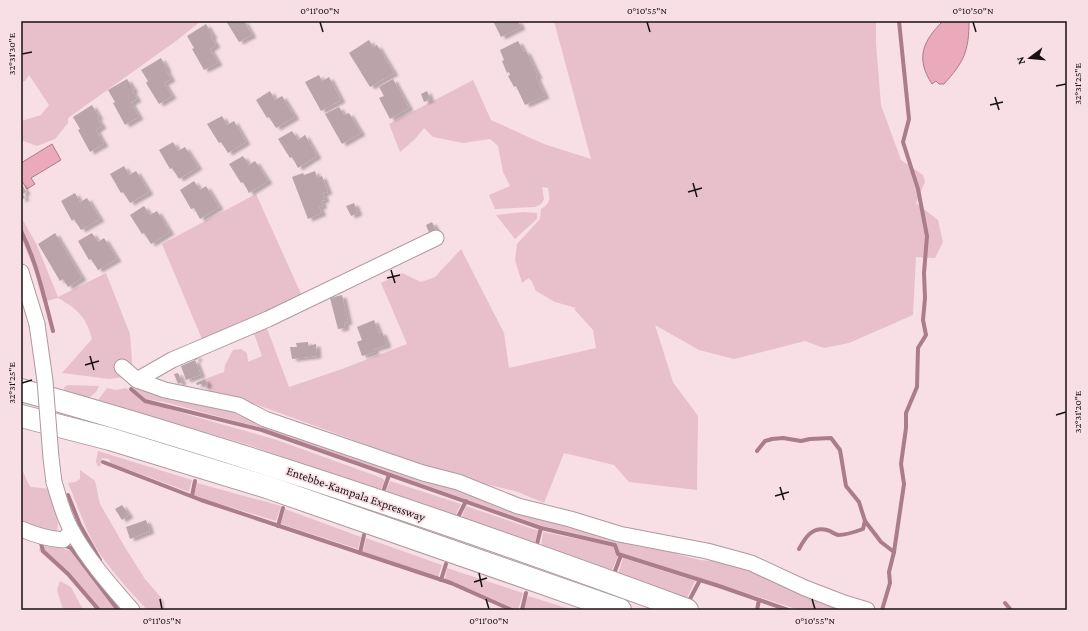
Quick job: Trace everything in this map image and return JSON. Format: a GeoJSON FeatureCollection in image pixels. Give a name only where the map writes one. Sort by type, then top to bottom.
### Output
{"type":"FeatureCollection","features":[{"type":"Feature","properties":{"kind":"highway","name":"Entebbe-Kampala Expressway"},"geometry":{"type":"LineString","coordinates":[[21,390],[121,418],[342,488],[687,610]]}},
{"type":"Feature","properties":{"kind":"highway","name":"Entebbe-Kampala Expressway"},"geometry":{"type":"LineString","coordinates":[[21,416],[110,439],[267,487],[620,610]]}},
{"type":"Feature","properties":{"kind":"street"},"geometry":{"type":"LineString","coordinates":[[137,380],[172,360],[261,322],[436,238]]}},
{"type":"Feature","properties":{"kind":"street"},"geometry":{"type":"LineString","coordinates":[[21,272],[37,324],[45,381],[50,458],[54,482],[60,502],[72,531],[94,563],[132,610]]}},
{"type":"Feature","properties":{"kind":"street"},"geometry":{"type":"LineString","coordinates":[[122,367],[137,380],[165,390],[238,405],[265,419],[422,473],[458,482],[518,506],[570,519],[619,534],[707,551],[751,564],[805,588],[867,610]]}},
{"type":"Feature","properties":{"kind":"street"},"geometry":{"type":"LineString","coordinates":[[21,529],[53,540],[63,540],[72,531]]}},
{"type":"Feature","properties":{"kind":"shaded area"},"geometry":{"type":"Polygon","coordinates":[[[21,21],[201,21],[176,41],[68,118],[68,123],[55,139],[37,146],[21,140],[21,121],[41,115],[49,105],[29,75],[25,81],[21,82],[21,21]]]}},
{"type":"Feature","properties":{"kind":"shaded area"},"geometry":{"type":"Polygon","coordinates":[[[554,21],[876,21],[876,43],[881,105],[901,160],[923,175],[925,182],[916,203],[938,220],[943,242],[935,258],[916,257],[913,315],[849,343],[824,348],[805,341],[734,359],[699,350],[655,325],[673,382],[698,416],[697,490],[629,482],[614,465],[564,453],[544,503],[518,492],[452,476],[255,404],[212,398],[205,379],[224,372],[225,365],[233,350],[241,349],[247,353],[248,362],[262,356],[253,331],[265,323],[289,387],[342,369],[407,344],[381,283],[402,273],[421,282],[435,277],[461,249],[504,333],[509,368],[596,348],[593,330],[574,309],[576,308],[555,302],[536,291],[529,278],[522,283],[515,260],[517,244],[540,219],[541,209],[548,203],[548,188],[542,187],[544,199],[541,204],[535,207],[495,209],[489,195],[510,186],[503,172],[498,146],[490,139],[463,143],[433,137],[424,128],[415,139],[400,152],[389,124],[473,80],[491,120],[544,144],[591,159],[554,21]]]}},
{"type":"Feature","properties":{"kind":"shaded area"},"geometry":{"type":"Polygon","coordinates":[[[943,21],[969,21],[968,40],[964,56],[951,76],[944,84],[939,84],[936,81],[932,84],[924,66],[924,50],[930,36],[943,21]]]}},
{"type":"Feature","properties":{"kind":"shaded area"},"geometry":{"type":"Polygon","coordinates":[[[52,144],[61,160],[31,178],[35,184],[27,189],[21,180],[21,163],[52,144]]]}},
{"type":"Feature","properties":{"kind":"shaded area"},"geometry":{"type":"Polygon","coordinates":[[[256,194],[303,298],[202,339],[162,244],[256,194]]]}},
{"type":"Feature","properties":{"kind":"shaded area"},"geometry":{"type":"Polygon","coordinates":[[[523,212],[537,213],[537,219],[515,239],[496,215],[523,212]]]}},
{"type":"Feature","properties":{"kind":"shaded area"},"geometry":{"type":"Polygon","coordinates":[[[21,217],[36,243],[58,297],[106,273],[130,334],[133,376],[109,379],[62,373],[92,339],[90,331],[80,314],[58,298],[43,302],[34,269],[21,238],[21,217]]]}},
{"type":"Feature","properties":{"kind":"shaded area"},"geometry":{"type":"Polygon","coordinates":[[[67,385],[99,386],[96,392],[89,398],[65,392],[64,388],[67,385]]]}},
{"type":"Feature","properties":{"kind":"shaded area"},"geometry":{"type":"Polygon","coordinates":[[[141,387],[227,407],[636,546],[672,552],[700,560],[733,563],[844,610],[799,610],[619,552],[617,543],[543,526],[262,428],[164,402],[146,399],[134,389],[141,387]]]}},
{"type":"Feature","properties":{"kind":"shaded area"},"geometry":{"type":"Polygon","coordinates":[[[107,388],[116,390],[126,388],[144,402],[277,440],[382,478],[384,482],[380,491],[252,446],[98,400],[107,388]]]}},
{"type":"Feature","properties":{"kind":"shaded area"},"geometry":{"type":"Polygon","coordinates":[[[98,451],[192,480],[189,492],[111,463],[109,459],[102,458],[100,467],[97,465],[96,461],[98,451]]]}},
{"type":"Feature","properties":{"kind":"shaded area"},"geometry":{"type":"Polygon","coordinates":[[[21,467],[31,487],[52,489],[58,523],[57,534],[21,523],[21,467]]]}},
{"type":"Feature","properties":{"kind":"shaded area"},"geometry":{"type":"Polygon","coordinates":[[[80,470],[95,481],[100,504],[145,579],[164,601],[165,610],[147,610],[115,574],[93,543],[68,483],[75,482],[80,479],[80,470]]]}},
{"type":"Feature","properties":{"kind":"shaded area"},"geometry":{"type":"Polygon","coordinates":[[[390,481],[461,504],[455,516],[385,493],[390,481]]]}},
{"type":"Feature","properties":{"kind":"shaded area"},"geometry":{"type":"Polygon","coordinates":[[[197,483],[281,506],[276,521],[194,496],[197,483]]]}},
{"type":"Feature","properties":{"kind":"shaded area"},"geometry":{"type":"Polygon","coordinates":[[[466,506],[539,531],[534,544],[461,519],[466,506]]]}},
{"type":"Feature","properties":{"kind":"shaded area"},"geometry":{"type":"Polygon","coordinates":[[[285,509],[361,537],[358,549],[281,524],[285,509]]]}},
{"type":"Feature","properties":{"kind":"shaded area"},"geometry":{"type":"Polygon","coordinates":[[[543,532],[613,546],[616,555],[618,556],[611,572],[541,546],[543,532]]]}},
{"type":"Feature","properties":{"kind":"shaded area"},"geometry":{"type":"Polygon","coordinates":[[[366,538],[442,565],[438,577],[363,552],[366,538]]]}},
{"type":"Feature","properties":{"kind":"shaded area"},"geometry":{"type":"Polygon","coordinates":[[[46,546],[70,550],[75,554],[103,593],[119,610],[96,610],[66,574],[39,551],[40,547],[46,546]]]}},
{"type":"Feature","properties":{"kind":"shaded area"},"geometry":{"type":"Polygon","coordinates":[[[623,558],[695,581],[687,598],[618,575],[623,558]]]}},
{"type":"Feature","properties":{"kind":"shaded area"},"geometry":{"type":"Polygon","coordinates":[[[447,568],[523,593],[518,610],[445,579],[447,568]]]}},
{"type":"Feature","properties":{"kind":"shaded area"},"geometry":{"type":"Polygon","coordinates":[[[60,581],[71,587],[84,610],[63,610],[57,590],[60,581]]]}},
{"type":"Feature","properties":{"kind":"shaded area"},"geometry":{"type":"Polygon","coordinates":[[[528,596],[573,610],[523,610],[528,596]]]}},
{"type":"Feature","properties":{"kind":"building"},"geometry":{"type":"Polygon","coordinates":[[[226,21],[244,21],[252,35],[239,42],[226,21]]]}},
{"type":"Feature","properties":{"kind":"building"},"geometry":{"type":"Polygon","coordinates":[[[493,21],[518,21],[521,27],[501,37],[493,21]]]}},
{"type":"Feature","properties":{"kind":"building"},"geometry":{"type":"Polygon","coordinates":[[[206,24],[216,45],[210,49],[218,63],[204,70],[192,49],[194,48],[187,36],[206,24]]]}},
{"type":"Feature","properties":{"kind":"building"},"geometry":{"type":"Polygon","coordinates":[[[369,40],[373,47],[377,45],[394,73],[370,87],[349,53],[369,40]]]}},
{"type":"Feature","properties":{"kind":"building"},"geometry":{"type":"Polygon","coordinates":[[[518,41],[524,52],[526,51],[538,76],[536,77],[545,96],[525,105],[516,86],[514,87],[508,76],[510,75],[509,72],[507,73],[502,61],[504,60],[500,50],[518,41]]]}},
{"type":"Feature","properties":{"kind":"building"},"geometry":{"type":"Polygon","coordinates":[[[161,58],[171,79],[164,83],[172,96],[159,104],[146,83],[148,81],[141,70],[161,58]]]}},
{"type":"Feature","properties":{"kind":"building"},"geometry":{"type":"Polygon","coordinates":[[[319,75],[322,81],[329,77],[341,100],[321,111],[305,82],[319,75]]]}},
{"type":"Feature","properties":{"kind":"building"},"geometry":{"type":"Polygon","coordinates":[[[127,79],[134,90],[132,91],[137,99],[131,103],[139,117],[125,125],[108,90],[127,79]]]}},
{"type":"Feature","properties":{"kind":"building"},"geometry":{"type":"Polygon","coordinates":[[[393,79],[409,108],[390,119],[379,98],[384,96],[379,87],[393,79]]]}},
{"type":"Feature","properties":{"kind":"building"},"geometry":{"type":"Polygon","coordinates":[[[270,91],[275,100],[282,96],[295,117],[276,128],[269,117],[267,118],[256,100],[270,91]]]}},
{"type":"Feature","properties":{"kind":"building"},"geometry":{"type":"Polygon","coordinates":[[[427,91],[430,99],[424,102],[421,94],[427,91]]]}},
{"type":"Feature","properties":{"kind":"building"},"geometry":{"type":"Polygon","coordinates":[[[92,105],[102,126],[96,130],[104,144],[90,152],[73,117],[92,105]]]}},
{"type":"Feature","properties":{"kind":"building"},"geometry":{"type":"Polygon","coordinates":[[[339,107],[344,115],[349,113],[361,133],[342,144],[325,114],[339,107]]]}},
{"type":"Feature","properties":{"kind":"building"},"geometry":{"type":"Polygon","coordinates":[[[222,116],[227,125],[234,121],[246,142],[228,153],[221,142],[219,143],[207,124],[222,116]]]}},
{"type":"Feature","properties":{"kind":"building"},"geometry":{"type":"Polygon","coordinates":[[[292,131],[298,140],[305,135],[317,156],[298,168],[292,157],[290,158],[278,139],[292,131]]]}},
{"type":"Feature","properties":{"kind":"building"},"geometry":{"type":"Polygon","coordinates":[[[173,142],[178,151],[185,147],[198,167],[179,179],[172,168],[170,169],[159,150],[173,142]]]}},
{"type":"Feature","properties":{"kind":"building"},"geometry":{"type":"Polygon","coordinates":[[[243,156],[249,165],[255,161],[268,181],[249,193],[243,182],[241,183],[229,164],[243,156]]]}},
{"type":"Feature","properties":{"kind":"building"},"geometry":{"type":"Polygon","coordinates":[[[124,166],[129,175],[136,171],[149,192],[130,203],[123,192],[121,193],[110,174],[124,166]]]}},
{"type":"Feature","properties":{"kind":"building"},"geometry":{"type":"Polygon","coordinates":[[[315,171],[317,178],[322,176],[328,192],[323,193],[325,200],[321,201],[323,206],[319,207],[322,213],[308,219],[292,177],[315,171]]]}},
{"type":"Feature","properties":{"kind":"building"},"geometry":{"type":"Polygon","coordinates":[[[194,181],[200,190],[206,186],[219,207],[200,219],[194,208],[191,209],[180,190],[194,181]]]}},
{"type":"Feature","properties":{"kind":"building"},"geometry":{"type":"Polygon","coordinates":[[[21,182],[26,192],[23,194],[25,198],[21,200],[21,182]]]}},
{"type":"Feature","properties":{"kind":"building"},"geometry":{"type":"Polygon","coordinates":[[[75,193],[80,202],[87,198],[100,219],[81,230],[74,219],[72,221],[61,201],[75,193]]]}},
{"type":"Feature","properties":{"kind":"building"},"geometry":{"type":"Polygon","coordinates":[[[354,203],[358,213],[351,216],[346,206],[354,203]]]}},
{"type":"Feature","properties":{"kind":"building"},"geometry":{"type":"Polygon","coordinates":[[[144,206],[150,215],[157,211],[170,232],[151,244],[144,233],[142,234],[130,215],[144,206]]]}},
{"type":"Feature","properties":{"kind":"building"},"geometry":{"type":"Polygon","coordinates":[[[432,222],[437,232],[430,235],[426,225],[432,222]]]}},
{"type":"Feature","properties":{"kind":"building"},"geometry":{"type":"Polygon","coordinates":[[[55,233],[82,278],[68,287],[63,279],[60,281],[38,244],[55,233]]]}},
{"type":"Feature","properties":{"kind":"building"},"geometry":{"type":"Polygon","coordinates":[[[92,233],[98,242],[104,238],[117,259],[98,270],[91,259],[89,260],[78,241],[92,233]]]}},
{"type":"Feature","properties":{"kind":"building"},"geometry":{"type":"Polygon","coordinates":[[[342,295],[348,322],[344,323],[345,328],[338,329],[330,298],[342,295]]]}},
{"type":"Feature","properties":{"kind":"building"},"geometry":{"type":"Polygon","coordinates":[[[374,320],[379,333],[382,332],[387,345],[374,349],[375,352],[362,356],[357,342],[362,340],[357,327],[374,320]]]}},
{"type":"Feature","properties":{"kind":"building"},"geometry":{"type":"Polygon","coordinates":[[[308,342],[308,346],[316,344],[317,356],[292,359],[290,347],[297,347],[296,343],[308,342]]]}},
{"type":"Feature","properties":{"kind":"building"},"geometry":{"type":"Polygon","coordinates":[[[196,355],[198,359],[195,360],[194,356],[196,355]]]}},
{"type":"Feature","properties":{"kind":"building"},"geometry":{"type":"Polygon","coordinates":[[[195,360],[201,375],[186,380],[181,366],[195,360]]]}},
{"type":"Feature","properties":{"kind":"building"},"geometry":{"type":"Polygon","coordinates":[[[178,373],[182,382],[178,384],[174,374],[178,373]]]}},
{"type":"Feature","properties":{"kind":"building"},"geometry":{"type":"Polygon","coordinates":[[[205,379],[208,385],[203,387],[201,384],[197,385],[196,383],[205,379]]]}},
{"type":"Feature","properties":{"kind":"building"},"geometry":{"type":"Polygon","coordinates":[[[122,505],[129,515],[122,520],[115,509],[122,505]]]}},
{"type":"Feature","properties":{"kind":"building"},"geometry":{"type":"Polygon","coordinates":[[[146,520],[150,531],[130,539],[126,527],[146,520]]]}},
{"type":"Feature","properties":{"kind":"waterway"},"geometry":{"type":"LineString","coordinates":[[882,610],[890,583],[889,572],[894,552],[904,484],[901,464],[906,428],[906,413],[917,387],[918,348],[926,335],[923,320],[925,298],[924,273],[927,236],[918,189],[903,142],[909,119],[899,21]]}},
{"type":"Feature","properties":{"kind":"waterway"},"geometry":{"type":"LineString","coordinates":[[21,231],[36,268],[53,331]]}},
{"type":"Feature","properties":{"kind":"waterway"},"geometry":{"type":"LineString","coordinates":[[131,389],[145,401],[262,430],[541,528],[615,545],[618,554],[719,586],[788,610]]}},
{"type":"Feature","properties":{"kind":"waterway"},"geometry":{"type":"LineString","coordinates":[[757,451],[765,441],[772,439],[783,438],[801,441],[831,438],[840,450],[846,486],[859,502],[865,521],[881,542],[894,552]]}},
{"type":"Feature","properties":{"kind":"waterway"},"geometry":{"type":"LineString","coordinates":[[103,462],[201,500],[451,583],[512,610]]}},
{"type":"Feature","properties":{"kind":"waterway"},"geometry":{"type":"LineString","coordinates":[[384,489],[389,475]]}},
{"type":"Feature","properties":{"kind":"waterway"},"geometry":{"type":"LineString","coordinates":[[192,496],[195,481]]}},
{"type":"Feature","properties":{"kind":"waterway"},"geometry":{"type":"LineString","coordinates":[[68,495],[80,525],[100,560]]}},
{"type":"Feature","properties":{"kind":"waterway"},"geometry":{"type":"LineString","coordinates":[[458,517],[466,501]]}},
{"type":"Feature","properties":{"kind":"waterway"},"geometry":{"type":"LineString","coordinates":[[278,526],[283,508]]}},
{"type":"Feature","properties":{"kind":"waterway"},"geometry":{"type":"LineString","coordinates":[[799,549],[813,531],[822,529],[838,535],[848,534],[863,529],[865,521]]}},
{"type":"Feature","properties":{"kind":"waterway"},"geometry":{"type":"LineString","coordinates":[[537,544],[541,528]]}},
{"type":"Feature","properties":{"kind":"waterway"},"geometry":{"type":"LineString","coordinates":[[360,553],[364,535]]}},
{"type":"Feature","properties":{"kind":"waterway"},"geometry":{"type":"LineString","coordinates":[[44,543],[41,543],[43,551],[68,574],[99,610]]}},
{"type":"Feature","properties":{"kind":"waterway"},"geometry":{"type":"LineString","coordinates":[[63,545],[71,548],[118,610]]}},
{"type":"Feature","properties":{"kind":"waterway"},"geometry":{"type":"LineString","coordinates":[[615,571],[621,555]]}},
{"type":"Feature","properties":{"kind":"waterway"},"geometry":{"type":"LineString","coordinates":[[441,580],[446,564]]}},
{"type":"Feature","properties":{"kind":"waterway"},"geometry":{"type":"LineString","coordinates":[[690,599],[700,580]]}},
{"type":"Feature","properties":{"kind":"waterway"},"geometry":{"type":"LineString","coordinates":[[522,610],[526,593]]}},
{"type":"Feature","properties":{"kind":"waterway"},"geometry":{"type":"LineString","coordinates":[[757,610],[759,600]]}},
{"type":"Feature","properties":{"kind":"waterway"},"geometry":{"type":"LineString","coordinates":[[1005,603],[1011,610]]}}]}
